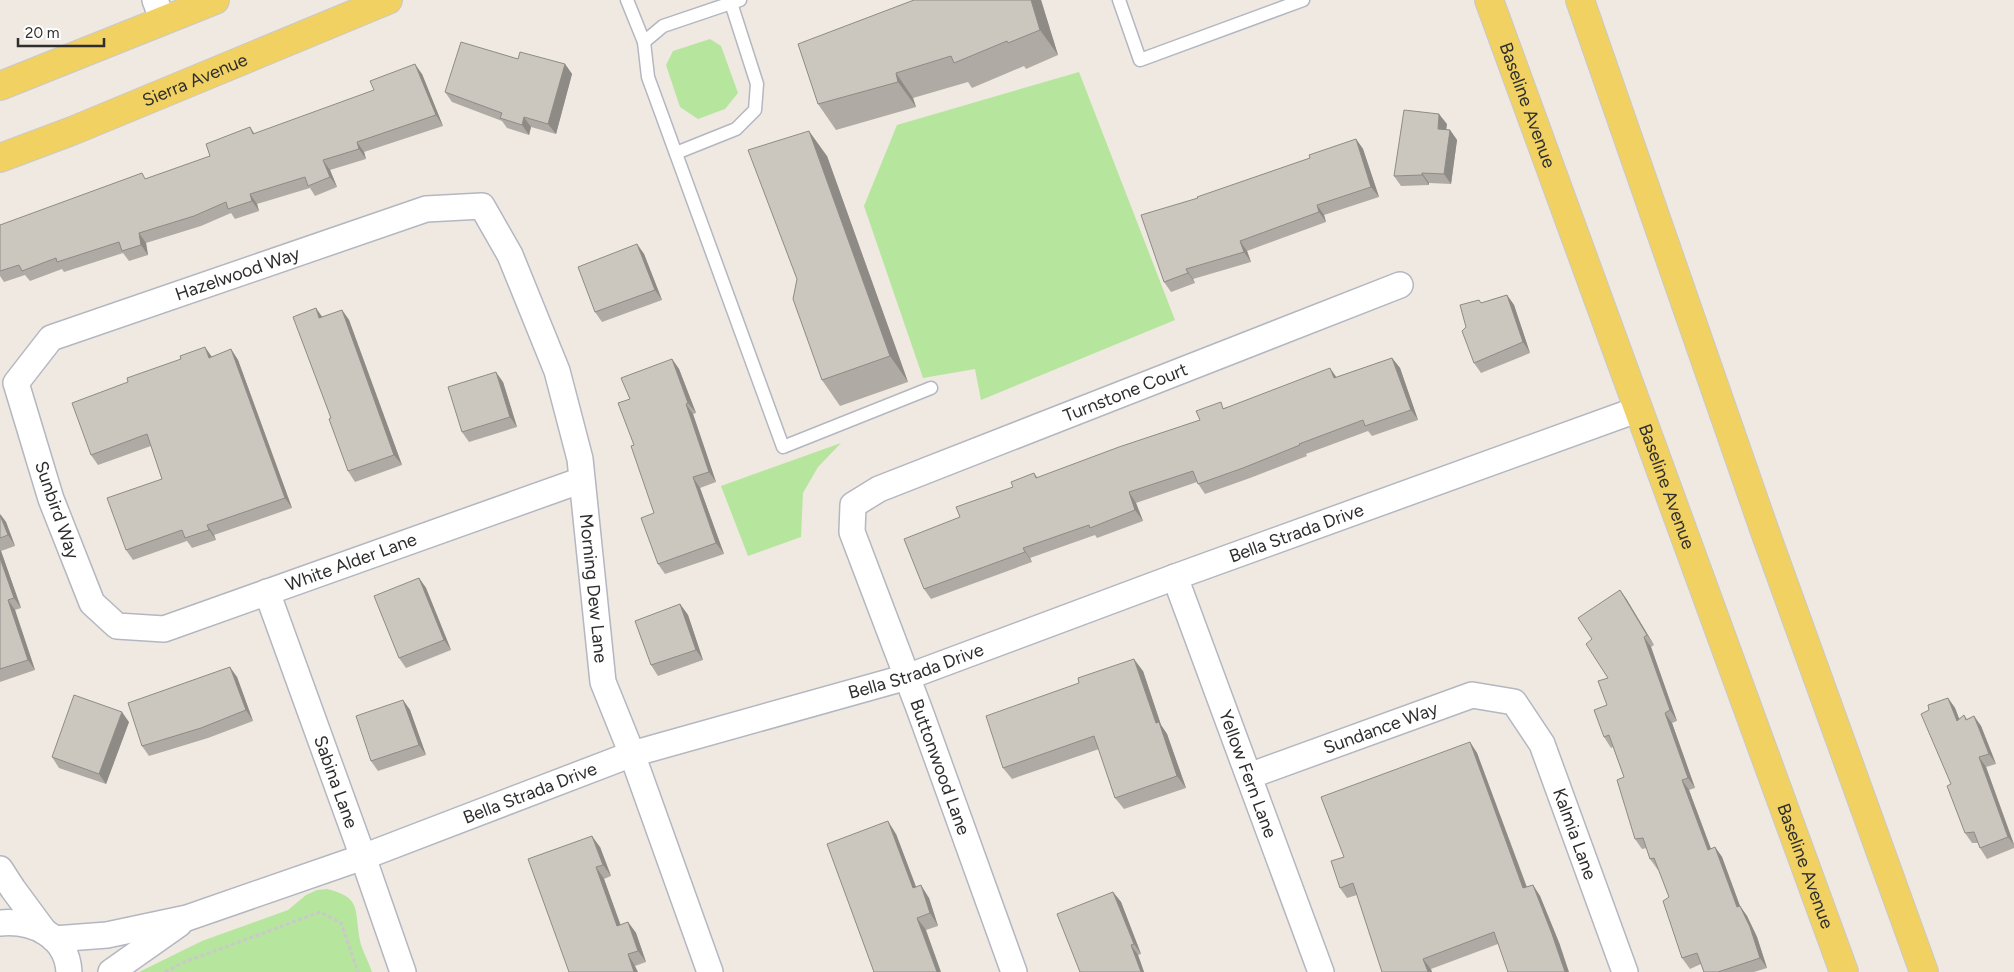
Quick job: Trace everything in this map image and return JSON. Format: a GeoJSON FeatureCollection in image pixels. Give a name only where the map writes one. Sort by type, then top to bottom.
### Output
{"type":"FeatureCollection","features":[{"type":"Feature","properties":{"kind":"main road"},"geometry":{"type":"LineString","coordinates":[[0,86],[159,10],[215,0]]}},
{"type":"Feature","properties":{"kind":"main road","name":"Sierra Avenue"},"geometry":{"type":"LineString","coordinates":[[0,158],[72,131],[388,0]]}},
{"type":"Feature","properties":{"kind":"main road","name":"Baseline Avenue"},"geometry":{"type":"LineString","coordinates":[[1489,0],[1844,972]]}},
{"type":"Feature","properties":{"kind":"main road"},"geometry":{"type":"LineString","coordinates":[[1580,0],[1764,529],[1924,972]]}},
{"type":"Feature","properties":{"kind":"street","name":"Hazelwood Way"},"geometry":{"type":"LineString","coordinates":[[16,383],[51,338],[426,209],[482,206]]}},
{"type":"Feature","properties":{"kind":"street","name":"Morning Dew Lane"},"geometry":{"type":"LineString","coordinates":[[482,206],[510,254],[557,371],[580,459],[603,682],[632,754],[710,972]]}},
{"type":"Feature","properties":{"kind":"street","name":"Turnstone Court"},"geometry":{"type":"LineString","coordinates":[[853,505],[878,489],[1400,285]]}},
{"type":"Feature","properties":{"kind":"street","name":"Sunbird Way"},"geometry":{"type":"LineString","coordinates":[[16,383],[51,499],[92,604],[117,626]]}},
{"type":"Feature","properties":{"kind":"street","name":"Bella Strada Drive"},"geometry":{"type":"LineString","coordinates":[[49,935],[107,935],[188,918],[363,857],[632,754],[907,677],[1175,577],[1638,409]]}},
{"type":"Feature","properties":{"kind":"street","name":"White Alder Lane"},"geometry":{"type":"LineString","coordinates":[[117,626],[164,629],[582,480]]}},
{"type":"Feature","properties":{"kind":"street","name":"Buttonwood Lane"},"geometry":{"type":"LineString","coordinates":[[853,505],[852,532],[907,677],[1014,972]]}},
{"type":"Feature","properties":{"kind":"street","name":"Yellow Fern Lane"},"geometry":{"type":"LineString","coordinates":[[1175,577],[1321,972]]}},
{"type":"Feature","properties":{"kind":"street","name":"Sabina Lane"},"geometry":{"type":"LineString","coordinates":[[267,592],[403,972]]}},
{"type":"Feature","properties":{"kind":"street","name":"Sundance Way"},"geometry":{"type":"LineString","coordinates":[[1249,776],[1472,694],[1514,702]]}},
{"type":"Feature","properties":{"kind":"street","name":"Kalmia Lane"},"geometry":{"type":"LineString","coordinates":[[1514,702],[1542,744],[1625,972]]}},
{"type":"Feature","properties":{"kind":"street"},"geometry":{"type":"LineString","coordinates":[[0,869],[12,889],[63,952],[69,972]]}},
{"type":"Feature","properties":{"kind":"street","name":"Bella Strada Drive"},"geometry":{"type":"LineString","coordinates":[[111,972],[188,918]]}},
{"type":"Feature","properties":{"kind":"street"},"geometry":{"type":"LineString","coordinates":[[0,923],[16,922],[32,925],[49,935]]}},
{"type":"Feature","properties":{"kind":"lane"},"geometry":{"type":"LineString","coordinates":[[626,0],[644,42],[648,77],[783,447],[931,388]]}},
{"type":"Feature","properties":{"kind":"lane"},"geometry":{"type":"LineString","coordinates":[[1118,0],[1140,60],[1303,0]]}},
{"type":"Feature","properties":{"kind":"lane"},"geometry":{"type":"LineString","coordinates":[[644,42],[663,26],[735,2],[757,84],[755,110],[736,129],[676,153]]}},
{"type":"Feature","properties":{"kind":"path"},"geometry":{"type":"LineString","coordinates":[[165,972],[182,963],[320,912],[341,923],[358,972]]}},
{"type":"Feature","properties":{"kind":"green space"},"geometry":{"type":"Polygon","coordinates":[[[710,39],[721,46],[738,93],[725,109],[698,119],[680,107],[666,65],[673,51],[710,39]]]}},
{"type":"Feature","properties":{"kind":"green space"},"geometry":{"type":"Polygon","coordinates":[[[1079,72],[1175,320],[981,400],[975,369],[923,378],[864,206],[897,125],[1079,72]]]}},
{"type":"Feature","properties":{"kind":"green space"},"geometry":{"type":"Polygon","coordinates":[[[841,443],[818,467],[803,493],[801,537],[748,556],[721,486],[841,443]]]}},
{"type":"Feature","properties":{"kind":"green space"},"geometry":{"type":"Polygon","coordinates":[[[327,889],[345,896],[354,905],[361,944],[372,972],[139,972],[202,941],[288,910],[306,895],[317,890],[327,889]]]}},
{"type":"Feature","properties":{"kind":"building"},"geometry":{"type":"Polygon","coordinates":[[[914,0],[1031,0],[1040,30],[1008,43],[1007,41],[954,63],[951,56],[896,73],[898,82],[818,104],[798,44],[914,0]]]}},
{"type":"Feature","properties":{"kind":"building"},"geometry":{"type":"Polygon","coordinates":[[[461,42],[518,59],[520,52],[565,64],[548,124],[524,117],[522,125],[500,118],[502,113],[445,92],[461,42]]]}},
{"type":"Feature","properties":{"kind":"building"},"geometry":{"type":"Polygon","coordinates":[[[415,64],[436,115],[357,142],[359,149],[323,160],[330,177],[308,186],[305,177],[250,194],[252,201],[228,209],[226,202],[194,216],[139,233],[141,245],[122,251],[119,242],[57,262],[56,258],[22,271],[19,265],[0,271],[0,225],[142,173],[145,179],[210,156],[206,144],[250,127],[253,134],[374,90],[370,81],[415,64]]]}},
{"type":"Feature","properties":{"kind":"building"},"geometry":{"type":"Polygon","coordinates":[[[1404,110],[1439,114],[1438,129],[1450,130],[1444,174],[1422,173],[1422,175],[1394,176],[1404,110]]]}},
{"type":"Feature","properties":{"kind":"building"},"geometry":{"type":"Polygon","coordinates":[[[809,131],[890,356],[822,380],[793,299],[797,279],[748,150],[809,131]]]}},
{"type":"Feature","properties":{"kind":"building"},"geometry":{"type":"Polygon","coordinates":[[[1356,139],[1371,187],[1317,205],[1319,212],[1240,241],[1244,252],[1186,269],[1188,273],[1164,282],[1141,215],[1198,198],[1310,158],[1309,155],[1356,139]]]}},
{"type":"Feature","properties":{"kind":"building"},"geometry":{"type":"Polygon","coordinates":[[[637,244],[655,290],[595,312],[578,267],[637,244]]]}},
{"type":"Feature","properties":{"kind":"building"},"geometry":{"type":"Polygon","coordinates":[[[1507,295],[1523,342],[1474,363],[1462,331],[1466,327],[1460,305],[1479,300],[1481,303],[1507,295]]]}},
{"type":"Feature","properties":{"kind":"building"},"geometry":{"type":"Polygon","coordinates":[[[316,308],[319,318],[342,310],[394,455],[348,471],[329,419],[331,418],[293,317],[316,308]]]}},
{"type":"Feature","properties":{"kind":"building"},"geometry":{"type":"Polygon","coordinates":[[[205,347],[209,358],[231,349],[285,498],[207,525],[209,530],[185,538],[182,530],[126,550],[107,498],[162,479],[147,434],[91,455],[72,403],[128,382],[127,378],[181,359],[180,356],[205,347]]]}},
{"type":"Feature","properties":{"kind":"building"},"geometry":{"type":"Polygon","coordinates":[[[1392,358],[1411,410],[1365,426],[1363,420],[1198,484],[1193,471],[1129,492],[1135,510],[1090,528],[1089,525],[1023,548],[1025,552],[924,589],[904,539],[960,517],[956,507],[1013,487],[1011,482],[1034,473],[1036,478],[1119,447],[1200,420],[1196,411],[1221,402],[1223,409],[1330,368],[1334,378],[1392,358]]]}},
{"type":"Feature","properties":{"kind":"building"},"geometry":{"type":"Polygon","coordinates":[[[672,359],[688,403],[686,404],[709,472],[693,477],[716,543],[658,564],[641,518],[654,513],[631,446],[634,445],[618,403],[630,399],[621,378],[672,359]]]}},
{"type":"Feature","properties":{"kind":"building"},"geometry":{"type":"Polygon","coordinates":[[[496,372],[510,417],[462,432],[448,387],[496,372]]]}},
{"type":"Feature","properties":{"kind":"building"},"geometry":{"type":"Polygon","coordinates":[[[0,515],[8,535],[0,538],[0,515]]]}},
{"type":"Feature","properties":{"kind":"building"},"geometry":{"type":"Polygon","coordinates":[[[0,558],[14,598],[8,600],[28,660],[0,669],[0,558]]]}},
{"type":"Feature","properties":{"kind":"building"},"geometry":{"type":"Polygon","coordinates":[[[419,578],[444,640],[399,658],[374,596],[419,578]]]}},
{"type":"Feature","properties":{"kind":"building"},"geometry":{"type":"Polygon","coordinates":[[[1620,590],[1647,635],[1644,637],[1670,710],[1665,713],[1688,778],[1682,780],[1708,850],[1715,847],[1737,907],[1740,906],[1750,927],[1760,958],[1718,972],[1704,972],[1697,953],[1682,958],[1663,901],[1669,897],[1654,858],[1650,859],[1643,838],[1635,839],[1617,780],[1624,777],[1609,735],[1604,737],[1594,710],[1607,705],[1598,681],[1608,678],[1586,644],[1592,639],[1578,618],[1620,590]]]}},
{"type":"Feature","properties":{"kind":"building"},"geometry":{"type":"Polygon","coordinates":[[[680,604],[696,650],[651,665],[635,621],[680,604]]]}},
{"type":"Feature","properties":{"kind":"building"},"geometry":{"type":"Polygon","coordinates":[[[1134,659],[1156,723],[1159,722],[1177,776],[1115,798],[1094,736],[1003,768],[986,716],[1079,683],[1078,678],[1134,659]]]}},
{"type":"Feature","properties":{"kind":"building"},"geometry":{"type":"Polygon","coordinates":[[[230,667],[246,710],[201,728],[142,746],[128,703],[230,667]]]}},
{"type":"Feature","properties":{"kind":"building"},"geometry":{"type":"Polygon","coordinates":[[[74,695],[122,712],[99,774],[52,757],[74,695]]]}},
{"type":"Feature","properties":{"kind":"building"},"geometry":{"type":"Polygon","coordinates":[[[1948,698],[1957,721],[1964,715],[1966,720],[1974,716],[1989,754],[1979,757],[2008,837],[1980,848],[1974,832],[1965,833],[1947,786],[1951,784],[1921,714],[1929,710],[1928,705],[1948,698]]]}},
{"type":"Feature","properties":{"kind":"building"},"geometry":{"type":"Polygon","coordinates":[[[403,700],[419,745],[371,761],[356,716],[403,700]]]}},
{"type":"Feature","properties":{"kind":"building"},"geometry":{"type":"Polygon","coordinates":[[[1470,742],[1523,888],[1533,885],[1565,972],[1508,972],[1494,932],[1423,959],[1428,972],[1382,972],[1353,883],[1340,888],[1331,861],[1344,857],[1321,797],[1470,742]]]}},
{"type":"Feature","properties":{"kind":"building"},"geometry":{"type":"Polygon","coordinates":[[[888,821],[913,888],[921,885],[930,913],[917,918],[937,972],[874,972],[827,844],[888,821]]]}},
{"type":"Feature","properties":{"kind":"building"},"geometry":{"type":"Polygon","coordinates":[[[592,836],[603,865],[596,867],[617,926],[628,922],[638,951],[628,954],[634,972],[569,972],[528,859],[592,836]]]}},
{"type":"Feature","properties":{"kind":"building"},"geometry":{"type":"Polygon","coordinates":[[[1113,892],[1134,944],[1131,945],[1141,972],[1080,972],[1057,914],[1113,892]]]}}]}
